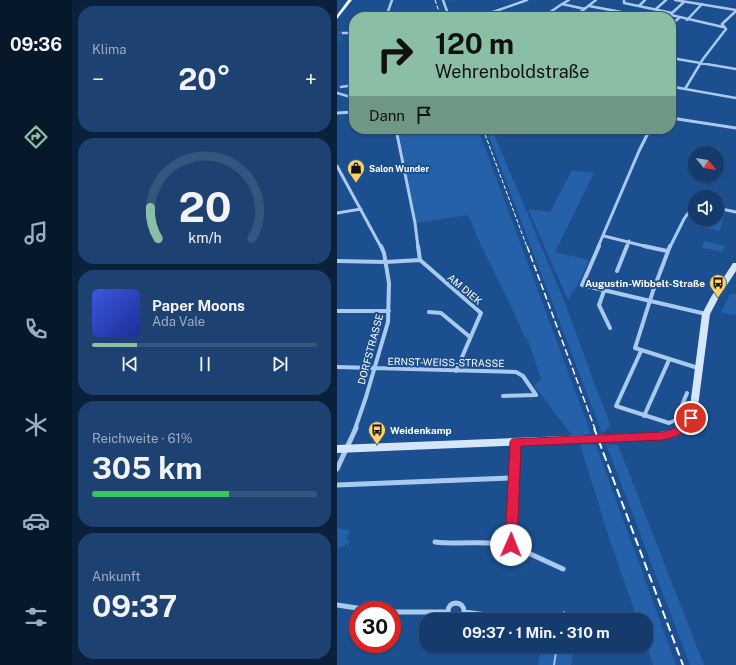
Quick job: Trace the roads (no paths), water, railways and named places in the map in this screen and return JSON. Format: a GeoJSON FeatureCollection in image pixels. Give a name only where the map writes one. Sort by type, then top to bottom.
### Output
{"type":"FeatureCollection","features":[{"type":"Feature","properties":{"kind":"main road"},"geometry":{"type":"LineString","coordinates":[[337,18],[350,0]]}},
{"type":"Feature","properties":{"kind":"street"},"geometry":{"type":"LineString","coordinates":[[388,12],[392,0]]}},
{"type":"Feature","properties":{"kind":"street"},"geometry":{"type":"LineString","coordinates":[[443,0],[447,12]]}},
{"type":"Feature","properties":{"kind":"street"},"geometry":{"type":"LineString","coordinates":[[493,12],[527,0]]}},
{"type":"Feature","properties":{"kind":"street"},"geometry":{"type":"LineString","coordinates":[[550,12],[569,0]]}},
{"type":"Feature","properties":{"kind":"street"},"geometry":{"type":"LineString","coordinates":[[581,12],[596,0]]}},
{"type":"Feature","properties":{"kind":"street"},"geometry":{"type":"LineString","coordinates":[[624,0],[624,3],[669,12]]}},
{"type":"Feature","properties":{"kind":"street"},"geometry":{"type":"LineString","coordinates":[[639,6],[645,0]]}},
{"type":"Feature","properties":{"kind":"street"},"geometry":{"type":"LineString","coordinates":[[656,9],[666,0]]}},
{"type":"Feature","properties":{"kind":"street"},"geometry":{"type":"LineString","coordinates":[[675,0],[736,11]]}},
{"type":"Feature","properties":{"kind":"street"},"geometry":{"type":"LineString","coordinates":[[674,12],[684,2]]}},
{"type":"Feature","properties":{"kind":"street"},"geometry":{"type":"LineString","coordinates":[[561,4],[585,9]]}},
{"type":"Feature","properties":{"kind":"street"},"geometry":{"type":"LineString","coordinates":[[687,20],[702,4]]}},
{"type":"Feature","properties":{"kind":"street"},"geometry":{"type":"LineString","coordinates":[[589,6],[621,12]]}},
{"type":"Feature","properties":{"kind":"street"},"geometry":{"type":"LineString","coordinates":[[685,89],[701,63],[726,29],[722,24],[736,11]]}},
{"type":"Feature","properties":{"kind":"street"},"geometry":{"type":"LineString","coordinates":[[676,17],[723,27]]}},
{"type":"Feature","properties":{"kind":"street"},"geometry":{"type":"LineString","coordinates":[[337,33],[349,33]]}},
{"type":"Feature","properties":{"kind":"street"},"geometry":{"type":"LineString","coordinates":[[676,59],[736,69]]}},
{"type":"Feature","properties":{"kind":"street"},"geometry":{"type":"LineString","coordinates":[[341,87],[349,86]]}},
{"type":"Feature","properties":{"kind":"street"},"geometry":{"type":"LineString","coordinates":[[676,87],[736,98]]}},
{"type":"Feature","properties":{"kind":"street"},"geometry":{"type":"LineString","coordinates":[[337,94],[349,97]]}},
{"type":"Feature","properties":{"kind":"street"},"geometry":{"type":"LineString","coordinates":[[337,113],[349,112]]}},
{"type":"Feature","properties":{"kind":"street"},"geometry":{"type":"LineString","coordinates":[[676,119],[736,128]]}},
{"type":"Feature","properties":{"kind":"street"},"geometry":{"type":"LineString","coordinates":[[337,261],[386,262],[420,260],[415,223],[397,134]]}},
{"type":"Feature","properties":{"kind":"street"},"geometry":{"type":"LineString","coordinates":[[648,134],[604,236],[581,285],[706,314]]}},
{"type":"Feature","properties":{"kind":"street","name":"DORFSTRASSE"},"geometry":{"type":"LineString","coordinates":[[337,166],[380,242],[386,262],[389,311],[388,322],[358,424],[348,449],[337,469]]}},
{"type":"Feature","properties":{"kind":"street"},"geometry":{"type":"LineString","coordinates":[[337,213],[361,209]]}},
{"type":"Feature","properties":{"kind":"street"},"geometry":{"type":"LineString","coordinates":[[724,209],[736,212]]}},
{"type":"Feature","properties":{"kind":"street"},"geometry":{"type":"LineString","coordinates":[[688,215],[667,251],[635,348],[698,368]]}},
{"type":"Feature","properties":{"kind":"street"},"geometry":{"type":"LineString","coordinates":[[604,236],[629,241],[640,246],[667,251]]}},
{"type":"Feature","properties":{"kind":"street"},"geometry":{"type":"LineString","coordinates":[[617,271],[629,241]]}},
{"type":"Feature","properties":{"kind":"street","name":"AM DIEK"},"geometry":{"type":"LineString","coordinates":[[420,260],[481,313],[456,371]]}},
{"type":"Feature","properties":{"kind":"street"},"geometry":{"type":"LineString","coordinates":[[337,448],[348,449],[657,436],[678,432],[686,426],[691,418],[706,314],[715,297],[736,265]]}},
{"type":"Feature","properties":{"kind":"street"},"geometry":{"type":"LineString","coordinates":[[604,291],[599,305],[609,328]]}},
{"type":"Feature","properties":{"kind":"street"},"geometry":{"type":"LineString","coordinates":[[337,311],[389,311]]}},
{"type":"Feature","properties":{"kind":"street"},"geometry":{"type":"LineString","coordinates":[[429,312],[441,312],[470,337]]}},
{"type":"Feature","properties":{"kind":"street"},"geometry":{"type":"LineString","coordinates":[[641,351],[616,406],[669,423],[676,420],[687,393]]}},
{"type":"Feature","properties":{"kind":"street"},"geometry":{"type":"LineString","coordinates":[[644,416],[669,360]]}},
{"type":"Feature","properties":{"kind":"street","name":"ERNST-WEISS-STRASSE"},"geometry":{"type":"LineString","coordinates":[[337,367],[516,372],[523,376],[536,395],[503,396]]}},
{"type":"Feature","properties":{"kind":"street"},"geometry":{"type":"LineString","coordinates":[[511,545],[515,442]]}},
{"type":"Feature","properties":{"kind":"street"},"geometry":{"type":"LineString","coordinates":[[337,485],[513,478]]}},
{"type":"Feature","properties":{"kind":"street"},"geometry":{"type":"LineString","coordinates":[[435,542],[453,544],[502,543],[511,545],[563,569]]}},
{"type":"Feature","properties":{"kind":"street"},"geometry":{"type":"LineString","coordinates":[[456,603],[462,605],[464,612],[461,617],[455,619],[450,617],[447,612],[450,606],[456,603]]}},
{"type":"Feature","properties":{"kind":"street"},"geometry":{"type":"LineString","coordinates":[[337,605],[349,607]]}},
{"type":"Feature","properties":{"kind":"street"},"geometry":{"type":"LineString","coordinates":[[401,612],[447,612]]}},
{"type":"Feature","properties":{"kind":"street"},"geometry":{"type":"LineString","coordinates":[[464,612],[472,613]]}},
{"type":"Feature","properties":{"kind":"waterway"},"geometry":{"type":"LineString","coordinates":[[554,665],[556,653]]}},
{"type":"Feature","properties":{"kind":"railway"},"geometry":{"type":"LineString","coordinates":[[435,0],[439,12]]}},
{"type":"Feature","properties":{"kind":"railway"},"geometry":{"type":"LineString","coordinates":[[485,134],[527,247]]}},
{"type":"Feature","properties":{"kind":"railway"},"geometry":{"type":"LineString","coordinates":[[527,246],[595,429]]}},
{"type":"Feature","properties":{"kind":"railway"},"geometry":{"type":"LineString","coordinates":[[594,428],[683,665]]}},
{"type":"Feature","properties":{"kind":"place","name":"Salon Wunder"},"geometry":{"type":"Point","coordinates":[356,183]}},
{"type":"Feature","properties":{"kind":"place","name":"Augustin-Wibbelt-Straße"},"geometry":{"type":"Point","coordinates":[718,298]}},
{"type":"Feature","properties":{"kind":"place","name":"Weidenkamp"},"geometry":{"type":"Point","coordinates":[377,445]}}]}
